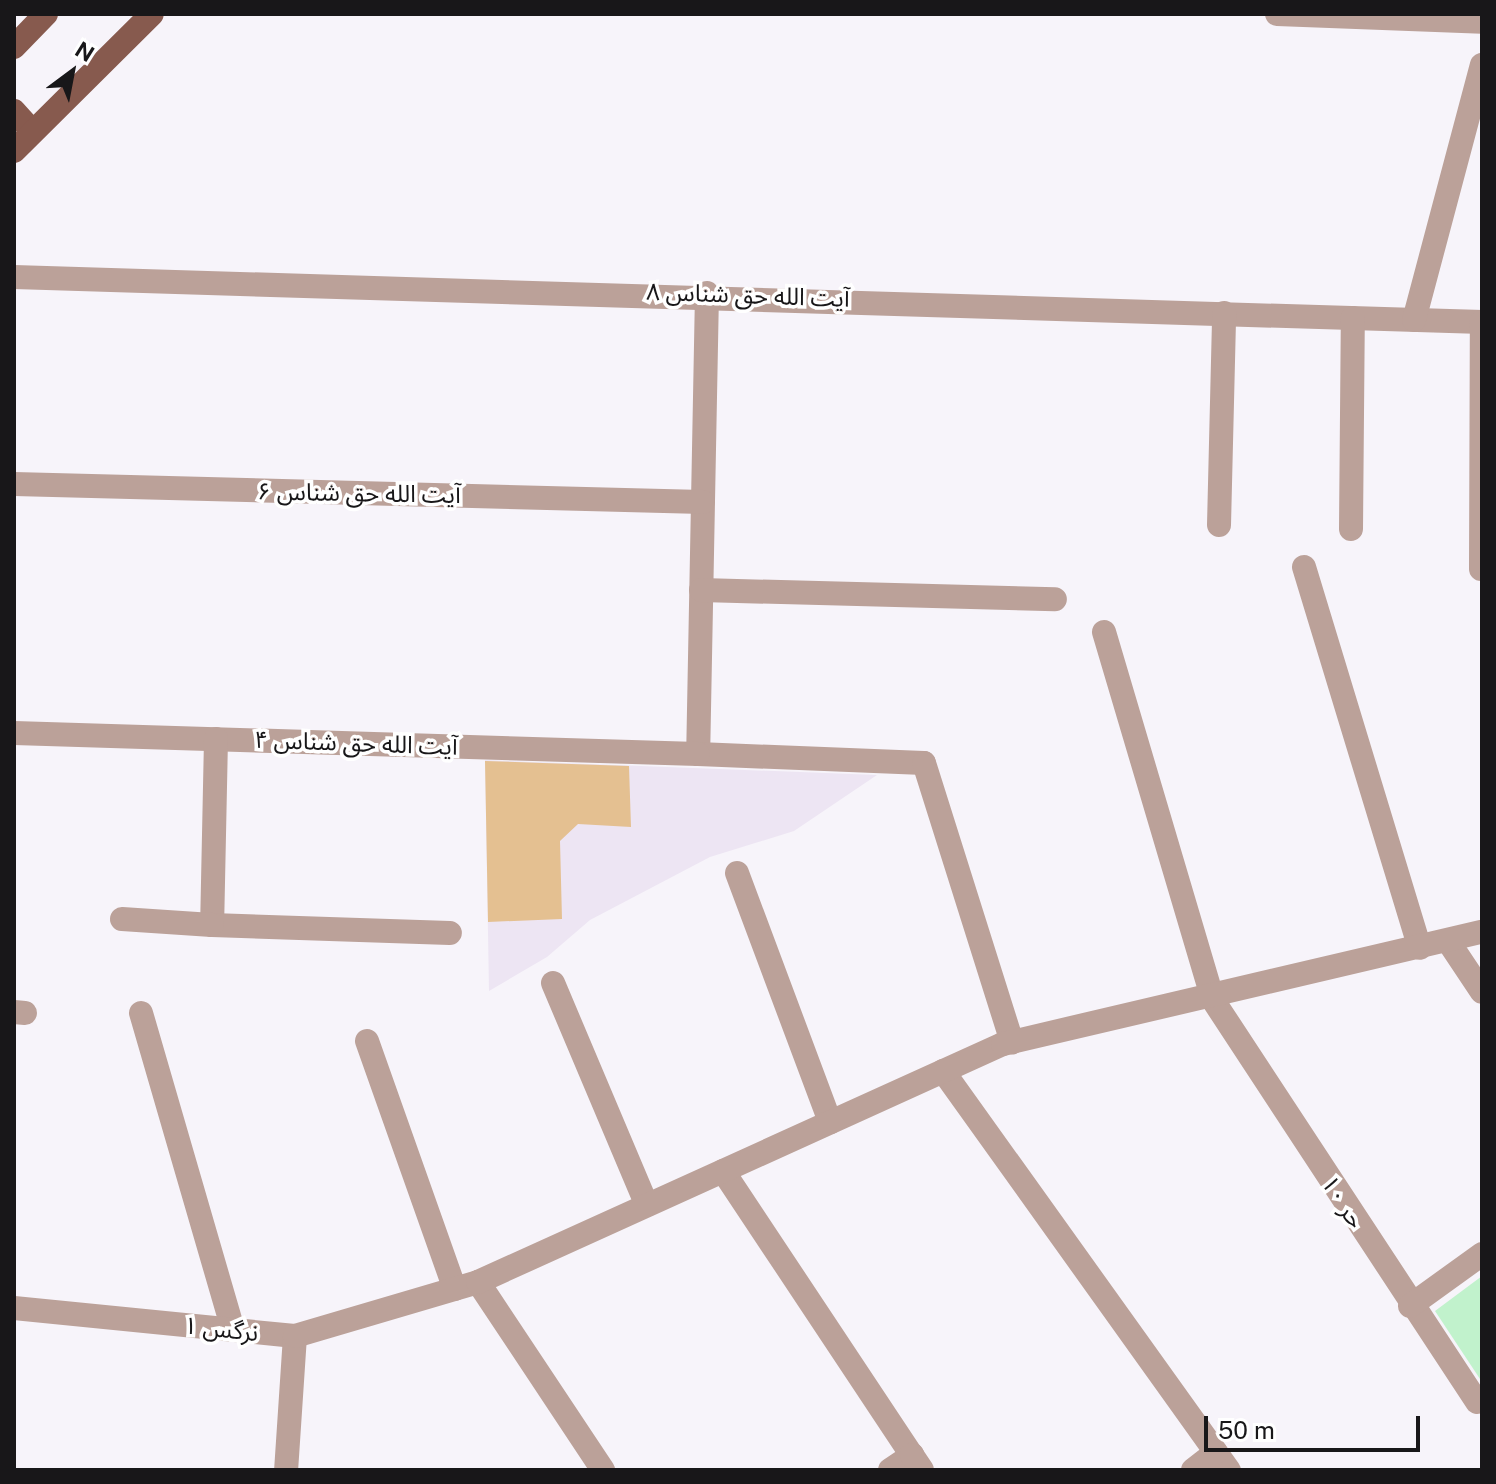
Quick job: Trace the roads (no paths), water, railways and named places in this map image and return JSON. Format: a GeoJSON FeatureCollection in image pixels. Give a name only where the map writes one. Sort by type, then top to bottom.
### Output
{"type":"FeatureCollection","features":[{"type":"Feature","properties":{"kind":"main road"},"geometry":{"type":"LineString","coordinates":[[14,47],[46,14]]}},
{"type":"Feature","properties":{"kind":"main road"},"geometry":{"type":"LineString","coordinates":[[14,151],[152,14]]}},
{"type":"Feature","properties":{"kind":"main road"},"geometry":{"type":"LineString","coordinates":[[14,111],[32,131]]}},
{"type":"Feature","properties":{"kind":"street"},"geometry":{"type":"LineString","coordinates":[[1277,14],[1482,22]]}},
{"type":"Feature","properties":{"kind":"street"},"geometry":{"type":"LineString","coordinates":[[1414,320],[1482,65]]}},
{"type":"Feature","properties":{"kind":"street","name":"آیت الله حق شناس ۸"},"geometry":{"type":"LineString","coordinates":[[14,277],[707,293],[1482,322]]}},
{"type":"Feature","properties":{"kind":"street"},"geometry":{"type":"LineString","coordinates":[[698,754],[707,293]]}},
{"type":"Feature","properties":{"kind":"street"},"geometry":{"type":"LineString","coordinates":[[1219,525],[1224,313]]}},
{"type":"Feature","properties":{"kind":"street"},"geometry":{"type":"LineString","coordinates":[[1351,529],[1353,318]]}},
{"type":"Feature","properties":{"kind":"street"},"geometry":{"type":"LineString","coordinates":[[1481,569],[1482,322]]}},
{"type":"Feature","properties":{"kind":"street","name":"آیت الله حق شناس ۶"},"geometry":{"type":"LineString","coordinates":[[14,484],[703,502]]}},
{"type":"Feature","properties":{"kind":"street"},"geometry":{"type":"LineString","coordinates":[[1304,567],[1420,948]]}},
{"type":"Feature","properties":{"kind":"street"},"geometry":{"type":"LineString","coordinates":[[701,590],[1055,599]]}},
{"type":"Feature","properties":{"kind":"street","name":"حر ۱۰"},"geometry":{"type":"LineString","coordinates":[[1104,632],[1213,1000],[1410,1306],[1477,1402]]}},
{"type":"Feature","properties":{"kind":"street","name":"آیت الله حق شناس ۴"},"geometry":{"type":"LineString","coordinates":[[14,733],[924,763],[1012,1042]]}},
{"type":"Feature","properties":{"kind":"street"},"geometry":{"type":"LineString","coordinates":[[212,925],[216,739]]}},
{"type":"Feature","properties":{"kind":"street"},"geometry":{"type":"LineString","coordinates":[[737,873],[830,1122]]}},
{"type":"Feature","properties":{"kind":"street"},"geometry":{"type":"LineString","coordinates":[[122,919],[450,933]]}},
{"type":"Feature","properties":{"kind":"street"},"geometry":{"type":"LineString","coordinates":[[286,1470],[295,1336],[467,1286],[1012,1042],[1213,1000],[1482,932]]}},
{"type":"Feature","properties":{"kind":"street"},"geometry":{"type":"LineString","coordinates":[[1448,941],[1482,992]]}},
{"type":"Feature","properties":{"kind":"street"},"geometry":{"type":"LineString","coordinates":[[553,983],[647,1205]]}},
{"type":"Feature","properties":{"kind":"street"},"geometry":{"type":"LineString","coordinates":[[141,1013],[233,1330]]}},
{"type":"Feature","properties":{"kind":"street"},"geometry":{"type":"LineString","coordinates":[[367,1041],[467,1286],[603,1470]]}},
{"type":"Feature","properties":{"kind":"street"},"geometry":{"type":"LineString","coordinates":[[943,1071],[1223,1461],[1193,1470]]}},
{"type":"Feature","properties":{"kind":"street"},"geometry":{"type":"LineString","coordinates":[[723,1171],[917,1463],[890,1470]]}},
{"type":"Feature","properties":{"kind":"street"},"geometry":{"type":"LineString","coordinates":[[1410,1306],[1482,1254]]}},
{"type":"Feature","properties":{"kind":"street","name":"نرگس ۱"},"geometry":{"type":"LineString","coordinates":[[14,1308],[295,1336]]}}]}
